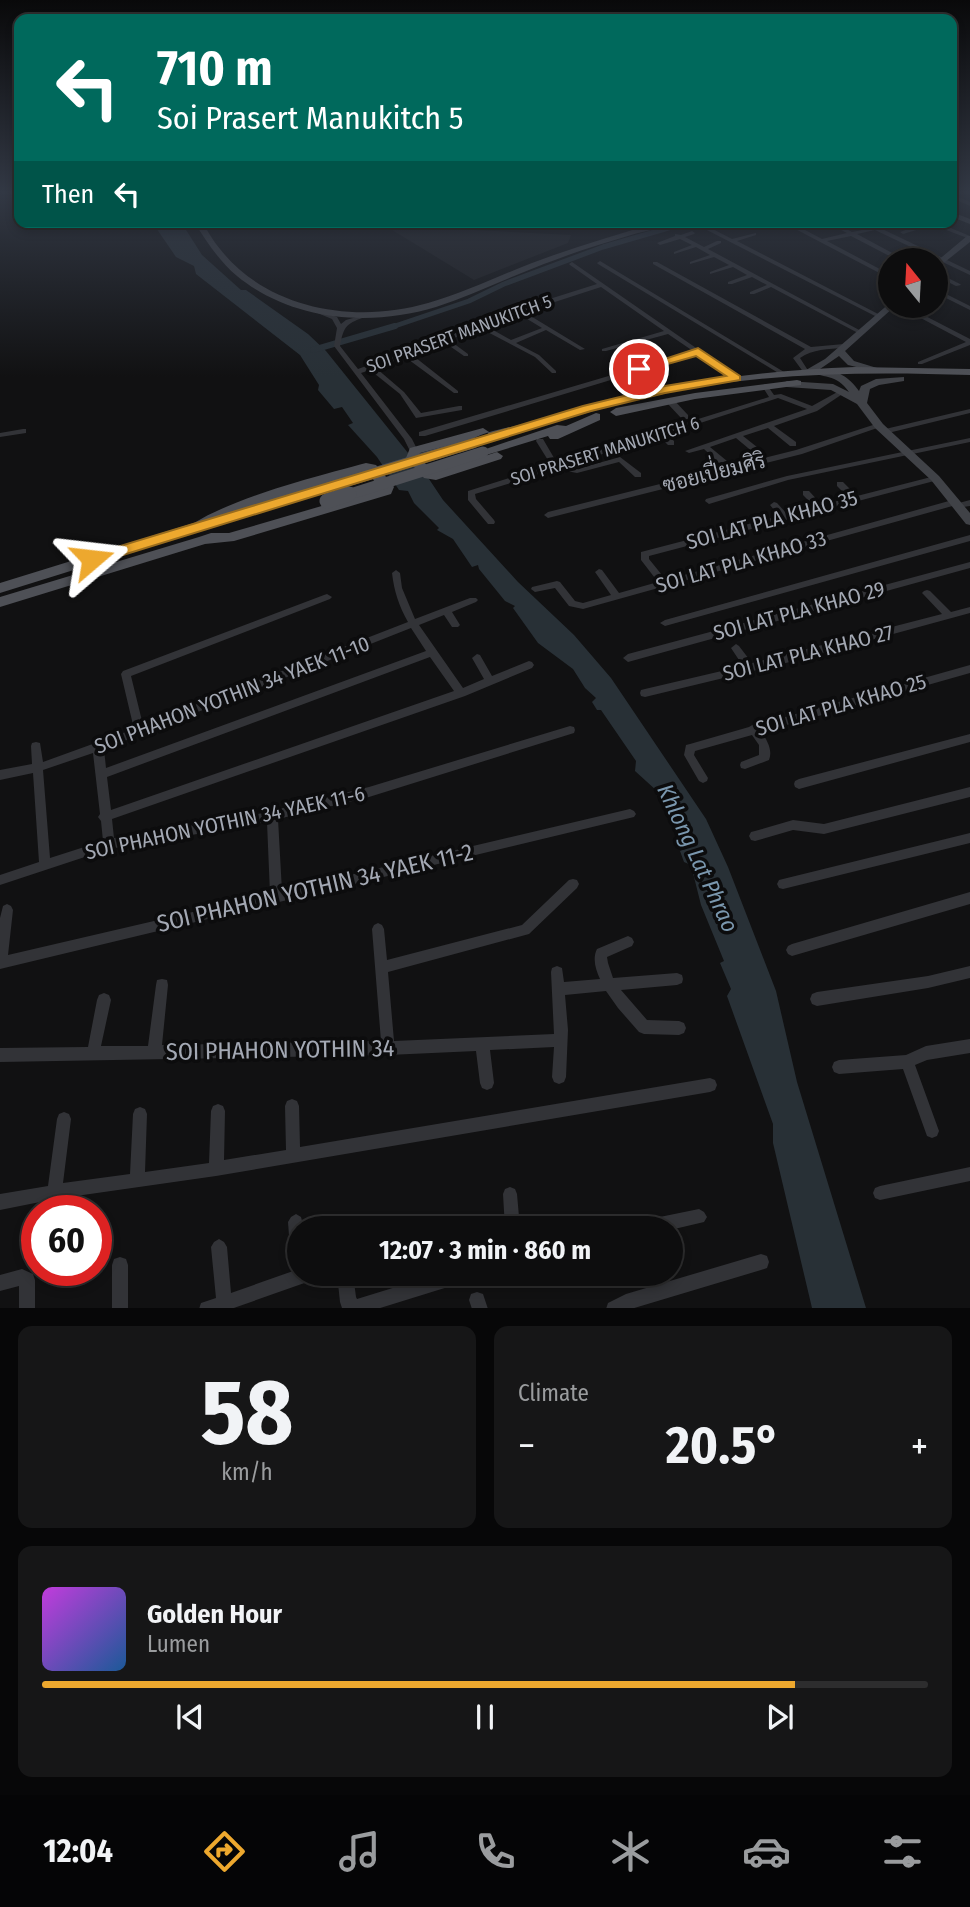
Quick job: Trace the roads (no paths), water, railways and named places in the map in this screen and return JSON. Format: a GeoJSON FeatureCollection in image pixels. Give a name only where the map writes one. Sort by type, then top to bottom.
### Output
{"type":"FeatureCollection","features":[{"type":"Feature","properties":{"kind":"main road"},"geometry":{"type":"LineString","coordinates":[[222,255],[252,284],[284,302],[318,312],[365,315],[431,305],[563,255]]}},
{"type":"Feature","properties":{"kind":"main road"},"geometry":{"type":"LineString","coordinates":[[230,255],[251,277],[285,298],[320,308],[361,312],[405,308],[430,301],[544,255]]}},
{"type":"Feature","properties":{"kind":"main road"},"geometry":{"type":"LineString","coordinates":[[810,372],[828,361],[878,317]]}},
{"type":"Feature","properties":{"kind":"main road"},"geometry":{"type":"LineString","coordinates":[[841,348],[851,363],[873,370]]}},
{"type":"Feature","properties":{"kind":"main road"},"geometry":{"type":"LineString","coordinates":[[810,372],[835,374],[881,429],[935,478],[965,510]]}},
{"type":"Feature","properties":{"kind":"main road"},"geometry":{"type":"LineString","coordinates":[[592,413],[540,441],[456,471],[429,475],[412,458],[411,445],[433,446],[526,419],[592,413],[670,401],[740,382],[765,386],[810,372],[970,372]]}},
{"type":"Feature","properties":{"kind":"main road"},"geometry":{"type":"LineString","coordinates":[[0,589],[197,527],[324,495],[665,389],[785,379],[845,385],[900,379],[970,380]]}},
{"type":"Feature","properties":{"kind":"main road"},"geometry":{"type":"LineString","coordinates":[[862,404],[865,388],[876,382],[900,379]]}},
{"type":"Feature","properties":{"kind":"main road"},"geometry":{"type":"LineString","coordinates":[[433,446],[430,450],[446,470],[456,471]]}},
{"type":"Feature","properties":{"kind":"main road"},"geometry":{"type":"LineString","coordinates":[[197,527],[213,517],[268,497],[366,467],[371,468],[387,487],[386,491],[355,501],[229,538],[204,541]]}},
{"type":"Feature","properties":{"kind":"main road"},"geometry":{"type":"LineString","coordinates":[[0,602],[204,541],[324,495]]}},
{"type":"Feature","properties":{"kind":"street"},"geometry":{"type":"LineString","coordinates":[[692,263],[715,255]]}},
{"type":"Feature","properties":{"kind":"street"},"geometry":{"type":"LineString","coordinates":[[715,255],[860,332]]}},
{"type":"Feature","properties":{"kind":"street"},"geometry":{"type":"LineString","coordinates":[[760,255],[878,315]]}},
{"type":"Feature","properties":{"kind":"street"},"geometry":{"type":"LineString","coordinates":[[848,255],[878,270]]}},
{"type":"Feature","properties":{"kind":"street"},"geometry":{"type":"LineString","coordinates":[[948,262],[970,273]]}},
{"type":"Feature","properties":{"kind":"street"},"geometry":{"type":"LineString","coordinates":[[600,263],[785,379]]}},
{"type":"Feature","properties":{"kind":"street"},"geometry":{"type":"LineString","coordinates":[[655,263],[809,349]]}},
{"type":"Feature","properties":{"kind":"street"},"geometry":{"type":"LineString","coordinates":[[572,264],[740,382]]}},
{"type":"Feature","properties":{"kind":"street"},"geometry":{"type":"LineString","coordinates":[[712,273],[734,265]]}},
{"type":"Feature","properties":{"kind":"street"},"geometry":{"type":"LineString","coordinates":[[730,283],[752,275]]}},
{"type":"Feature","properties":{"kind":"street"},"geometry":{"type":"LineString","coordinates":[[765,281],[776,275]]}},
{"type":"Feature","properties":{"kind":"street"},"geometry":{"type":"LineString","coordinates":[[948,280],[958,285]]}},
{"type":"Feature","properties":{"kind":"street","name":"SOI PRASERT MANUKITCH 5"},"geometry":{"type":"LineString","coordinates":[[358,372],[480,326],[601,285]]}},
{"type":"Feature","properties":{"kind":"street"},"geometry":{"type":"LineString","coordinates":[[752,293],[772,285]]}},
{"type":"Feature","properties":{"kind":"street"},"geometry":{"type":"LineString","coordinates":[[817,296],[828,290]]}},
{"type":"Feature","properties":{"kind":"street"},"geometry":{"type":"LineString","coordinates":[[948,298],[970,308]]}},
{"type":"Feature","properties":{"kind":"street"},"geometry":{"type":"LineString","coordinates":[[318,312],[335,318],[340,328]]}},
{"type":"Feature","properties":{"kind":"street"},"geometry":{"type":"LineString","coordinates":[[520,312],[582,349]]}},
{"type":"Feature","properties":{"kind":"street"},"geometry":{"type":"LineString","coordinates":[[365,315],[348,321],[340,328],[337,337],[340,351],[411,445]]}},
{"type":"Feature","properties":{"kind":"street"},"geometry":{"type":"LineString","coordinates":[[924,318],[970,343]]}},
{"type":"Feature","properties":{"kind":"street"},"geometry":{"type":"LineString","coordinates":[[480,326],[537,356],[554,372]]}},
{"type":"Feature","properties":{"kind":"street"},"geometry":{"type":"LineString","coordinates":[[512,342],[546,328]]}},
{"type":"Feature","properties":{"kind":"street"},"geometry":{"type":"LineString","coordinates":[[956,335],[970,330]]}},
{"type":"Feature","properties":{"kind":"street"},"geometry":{"type":"LineString","coordinates":[[604,350],[667,332]]}},
{"type":"Feature","properties":{"kind":"street"},"geometry":{"type":"LineString","coordinates":[[444,339],[466,355]]}},
{"type":"Feature","properties":{"kind":"street"},"geometry":{"type":"LineString","coordinates":[[920,363],[970,343]]}},
{"type":"Feature","properties":{"kind":"street"},"geometry":{"type":"LineString","coordinates":[[677,347],[685,356]]}},
{"type":"Feature","properties":{"kind":"street"},"geometry":{"type":"LineString","coordinates":[[810,372],[796,356],[809,349],[841,348]]}},
{"type":"Feature","properties":{"kind":"street"},"geometry":{"type":"LineString","coordinates":[[422,434],[698,352]]}},
{"type":"Feature","properties":{"kind":"street"},"geometry":{"type":"LineString","coordinates":[[406,354],[456,392]]}},
{"type":"Feature","properties":{"kind":"street"},"geometry":{"type":"LineString","coordinates":[[371,367],[402,393],[419,416],[459,408]]}},
{"type":"Feature","properties":{"kind":"street"},"geometry":{"type":"LineString","coordinates":[[689,451],[770,426],[814,409],[845,385]]}},
{"type":"Feature","properties":{"kind":"street"},"geometry":{"type":"LineString","coordinates":[[765,386],[774,398],[778,396],[814,409]]}},
{"type":"Feature","properties":{"kind":"street","name":"SOI PRASERT MANUKITCH 6"},"geometry":{"type":"LineString","coordinates":[[491,522],[472,500],[471,493],[774,398]]}},
{"type":"Feature","properties":{"kind":"street"},"geometry":{"type":"LineString","coordinates":[[670,401],[685,417]]}},
{"type":"Feature","properties":{"kind":"street","name":"ซอยเปี่ยมศิริ"},"geometry":{"type":"LineString","coordinates":[[548,515],[881,429],[970,411]]}},
{"type":"Feature","properties":{"kind":"street"},"geometry":{"type":"LineString","coordinates":[[770,426],[793,444]]}},
{"type":"Feature","properties":{"kind":"street"},"geometry":{"type":"LineString","coordinates":[[0,435],[23,431]]}},
{"type":"Feature","properties":{"kind":"street"},"geometry":{"type":"LineString","coordinates":[[660,433],[671,443]]}},
{"type":"Feature","properties":{"kind":"street"},"geometry":{"type":"LineString","coordinates":[[738,436],[763,456]]}},
{"type":"Feature","properties":{"kind":"street"},"geometry":{"type":"LineString","coordinates":[[709,501],[787,478],[970,440]]}},
{"type":"Feature","properties":{"kind":"street"},"geometry":{"type":"LineString","coordinates":[[540,441],[555,466],[577,471],[621,459],[638,475]]}},
{"type":"Feature","properties":{"kind":"street"},"geometry":{"type":"LineString","coordinates":[[705,446],[724,463]]}},
{"type":"Feature","properties":{"kind":"street","name":"SOI LAT PLA KHAO 35"},"geometry":{"type":"LineString","coordinates":[[664,583],[645,560],[644,554],[935,478]]}},
{"type":"Feature","properties":{"kind":"street"},"geometry":{"type":"LineString","coordinates":[[840,484],[854,498]]}},
{"type":"Feature","properties":{"kind":"street"},"geometry":{"type":"LineString","coordinates":[[806,493],[820,508]]}},
{"type":"Feature","properties":{"kind":"street"},"geometry":{"type":"LineString","coordinates":[[774,505],[785,517]]}},
{"type":"Feature","properties":{"kind":"street","name":"SOI LAT PLA KHAO 33"},"geometry":{"type":"LineString","coordinates":[[535,589],[558,584],[576,607],[965,510]]}},
{"type":"Feature","properties":{"kind":"street"},"geometry":{"type":"LineString","coordinates":[[665,623],[970,538]]}},
{"type":"Feature","properties":{"kind":"street","name":"SOI LAT PLA KHAO 29"},"geometry":{"type":"LineString","coordinates":[[628,657],[970,565]]}},
{"type":"Feature","properties":{"kind":"street"},"geometry":{"type":"LineString","coordinates":[[599,572],[617,597]]}},
{"type":"Feature","properties":{"kind":"street"},"geometry":{"type":"LineString","coordinates":[[396,573],[399,597],[413,625],[461,693]]}},
{"type":"Feature","properties":{"kind":"street"},"geometry":{"type":"LineString","coordinates":[[927,593],[950,616]]}},
{"type":"Feature","properties":{"kind":"street"},"geometry":{"type":"LineString","coordinates":[[139,730],[126,674],[327,597]]}},
{"type":"Feature","properties":{"kind":"street","name":"SOI PHAHON YOTHIN 34 YAEK 11-10"},"geometry":{"type":"LineString","coordinates":[[0,775],[37,768],[98,747],[473,600]]}},
{"type":"Feature","properties":{"kind":"street","name":"SOI LAT PLA KHAO 27"},"geometry":{"type":"LineString","coordinates":[[645,694],[970,610]]}},
{"type":"Feature","properties":{"kind":"street"},"geometry":{"type":"LineString","coordinates":[[446,611],[455,625]]}},
{"type":"Feature","properties":{"kind":"street"},"geometry":{"type":"LineString","coordinates":[[736,648],[750,668]]}},
{"type":"Feature","properties":{"kind":"street"},"geometry":{"type":"LineString","coordinates":[[100,775],[433,652]]}},
{"type":"Feature","properties":{"kind":"street"},"geometry":{"type":"LineString","coordinates":[[477,658],[490,681]]}},
{"type":"Feature","properties":{"kind":"street"},"geometry":{"type":"LineString","coordinates":[[104,817],[461,693],[530,665]]}},
{"type":"Feature","properties":{"kind":"street","name":"SOI LAT PLA KHAO 25"},"geometry":{"type":"LineString","coordinates":[[703,778],[688,751],[690,748],[970,669]]}},
{"type":"Feature","properties":{"kind":"street"},"geometry":{"type":"LineString","coordinates":[[745,765],[765,757],[764,745],[754,728]]}},
{"type":"Feature","properties":{"kind":"street","name":"SOI PHAHON YOTHIN 34 YAEK 11-6"},"geometry":{"type":"LineString","coordinates":[[0,880],[109,844],[272,817],[369,792],[570,730]]}},
{"type":"Feature","properties":{"kind":"street"},"geometry":{"type":"LineString","coordinates":[[799,784],[970,738]]}},
{"type":"Feature","properties":{"kind":"street"},"geometry":{"type":"LineString","coordinates":[[36,746],[45,866]]}},
{"type":"Feature","properties":{"kind":"street"},"geometry":{"type":"LineString","coordinates":[[98,747],[109,844]]}},
{"type":"Feature","properties":{"kind":"street"},"geometry":{"type":"LineString","coordinates":[[755,836],[793,825],[824,829],[970,792]]}},
{"type":"Feature","properties":{"kind":"street","name":"SOI PHAHON YOTHIN 34 YAEK 11-2"},"geometry":{"type":"LineString","coordinates":[[1,962],[630,814]]}},
{"type":"Feature","properties":{"kind":"street"},"geometry":{"type":"LineString","coordinates":[[272,817],[276,896]]}},
{"type":"Feature","properties":{"kind":"street"},"geometry":{"type":"LineString","coordinates":[[783,884],[970,838]]}},
{"type":"Feature","properties":{"kind":"street"},"geometry":{"type":"LineString","coordinates":[[382,967],[525,930],[573,884]]}},
{"type":"Feature","properties":{"kind":"street"},"geometry":{"type":"LineString","coordinates":[[792,950],[970,898]]}},
{"type":"Feature","properties":{"kind":"street"},"geometry":{"type":"LineString","coordinates":[[1,962],[8,910]]}},
{"type":"Feature","properties":{"kind":"street"},"geometry":{"type":"LineString","coordinates":[[378,929],[388,1048]]}},
{"type":"Feature","properties":{"kind":"street"},"geometry":{"type":"LineString","coordinates":[[628,942],[601,953],[600,958],[611,985],[644,1027],[679,1028]]}},
{"type":"Feature","properties":{"kind":"street"},"geometry":{"type":"LineString","coordinates":[[557,972],[561,1040],[559,1077]]}},
{"type":"Feature","properties":{"kind":"street"},"geometry":{"type":"LineString","coordinates":[[817,999],[928,982],[970,972]]}},
{"type":"Feature","properties":{"kind":"street"},"geometry":{"type":"LineString","coordinates":[[559,989],[677,979]]}},
{"type":"Feature","properties":{"kind":"street"},"geometry":{"type":"LineString","coordinates":[[154,1052],[162,985]]}},
{"type":"Feature","properties":{"kind":"street"},"geometry":{"type":"LineString","coordinates":[[93,1054],[104,1000]]}},
{"type":"Feature","properties":{"kind":"street","name":"SOI PHAHON YOTHIN 34"},"geometry":{"type":"LineString","coordinates":[[0,1055],[388,1048],[561,1040]]}},
{"type":"Feature","properties":{"kind":"street"},"geometry":{"type":"LineString","coordinates":[[482,1044],[487,1083]]}},
{"type":"Feature","properties":{"kind":"street"},"geometry":{"type":"LineString","coordinates":[[839,1067],[907,1062],[926,1054],[970,1046]]}},
{"type":"Feature","properties":{"kind":"street"},"geometry":{"type":"LineString","coordinates":[[907,1062],[932,1131]]}},
{"type":"Feature","properties":{"kind":"street"},"geometry":{"type":"LineString","coordinates":[[0,1202],[216,1169],[710,1085]]}},
{"type":"Feature","properties":{"kind":"street"},"geometry":{"type":"LineString","coordinates":[[292,1107],[293,1156]]}},
{"type":"Feature","properties":{"kind":"street"},"geometry":{"type":"LineString","coordinates":[[216,1169],[218,1111]]}},
{"type":"Feature","properties":{"kind":"street"},"geometry":{"type":"LineString","coordinates":[[137,1181],[140,1114]]}},
{"type":"Feature","properties":{"kind":"street"},"geometry":{"type":"LineString","coordinates":[[55,1192],[64,1119]]}},
{"type":"Feature","properties":{"kind":"street"},"geometry":{"type":"LineString","coordinates":[[880,1193],[970,1174]]}},
{"type":"Feature","properties":{"kind":"street"},"geometry":{"type":"LineString","coordinates":[[510,1194],[512,1216]]}},
{"type":"Feature","properties":{"kind":"street"},"geometry":{"type":"LineString","coordinates":[[683,1220],[699,1217]]}},
{"type":"Feature","properties":{"kind":"street"},"geometry":{"type":"LineString","coordinates":[[219,1247],[224,1303]]}},
{"type":"Feature","properties":{"kind":"street"},"geometry":{"type":"LineString","coordinates":[[614,1308],[626,1302],[761,1262]]}},
{"type":"Feature","properties":{"kind":"street"},"geometry":{"type":"LineString","coordinates":[[120,1265],[120,1308]]}},
{"type":"Feature","properties":{"kind":"street"},"geometry":{"type":"LineString","coordinates":[[0,1283],[22,1277],[27,1280],[27,1308]]}},
{"type":"Feature","properties":{"kind":"street"},"geometry":{"type":"LineString","coordinates":[[207,1308],[287,1278]]}},
{"type":"Feature","properties":{"kind":"street"},"geometry":{"type":"LineString","coordinates":[[346,1286],[348,1302],[356,1307],[425,1286]]}},
{"type":"Feature","properties":{"kind":"water","name":"Khlong Lat Phrao"},"geometry":{"type":"Polygon","coordinates":[[[175,255],[202,255],[241,290],[246,290],[308,334],[326,351],[443,500],[518,582],[574,635],[611,678],[706,819],[728,867],[776,991],[797,1082],[866,1308],[812,1308],[773,1143],[773,1124],[727,996],[731,989],[720,963],[724,961],[701,905],[691,865],[684,862],[680,851],[685,849],[657,791],[635,771],[636,761],[601,710],[597,710],[592,702],[596,698],[585,688],[573,669],[538,643],[513,608],[515,606],[505,601],[478,565],[472,567],[453,539],[437,530],[439,528],[414,503],[408,491],[399,490],[377,457],[348,425],[353,423],[342,407],[334,409],[318,390],[319,385],[300,355],[196,274],[194,266],[175,255]]]}},
{"type":"Feature","properties":{"kind":"waterway"},"geometry":{"type":"LineString","coordinates":[[394,326],[469,301],[504,284],[581,255]]}},
{"type":"Feature","properties":{"kind":"waterway"},"geometry":{"type":"LineString","coordinates":[[313,350],[394,326]]}},
{"type":"Feature","properties":{"kind":"waterway"},"geometry":{"type":"LineString","coordinates":[[389,328],[394,326]]}}]}
